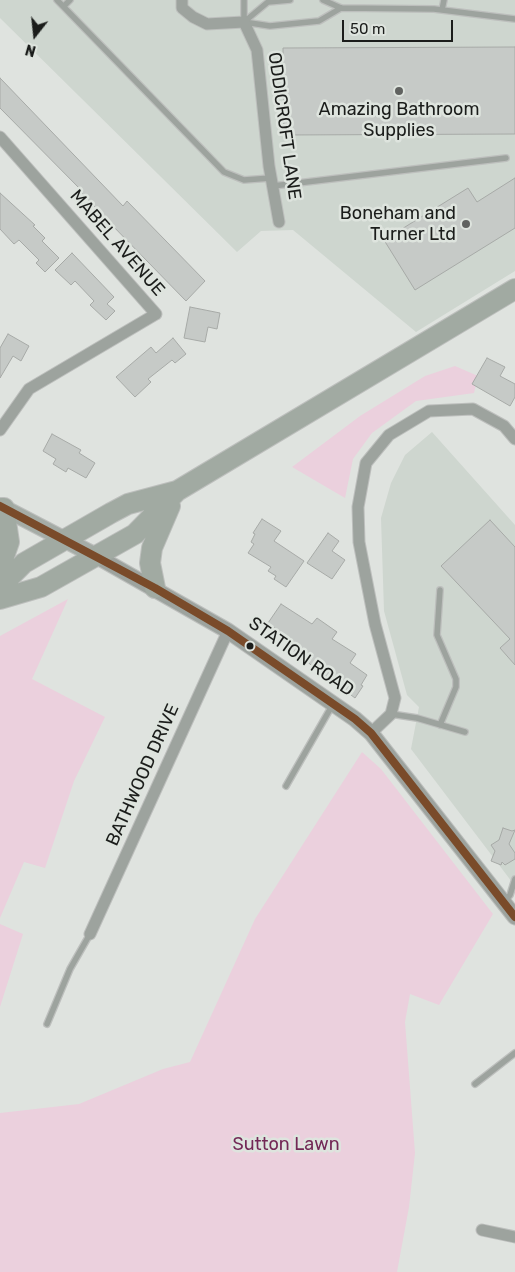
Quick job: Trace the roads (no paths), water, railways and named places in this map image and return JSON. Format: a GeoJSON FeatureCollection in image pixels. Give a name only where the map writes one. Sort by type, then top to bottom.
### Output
{"type":"FeatureCollection","features":[{"type":"Feature","properties":{"kind":"highway"},"geometry":{"type":"LineString","coordinates":[[0,599],[41,587],[141,529],[177,491],[515,289]]}},
{"type":"Feature","properties":{"kind":"highway"},"geometry":{"type":"LineString","coordinates":[[0,587],[24,563],[128,504],[177,491]]}},
{"type":"Feature","properties":{"kind":"highway"},"geometry":{"type":"LineString","coordinates":[[156,588],[150,563],[152,548],[177,491]]}},
{"type":"Feature","properties":{"kind":"highway"},"geometry":{"type":"LineString","coordinates":[[0,568],[9,542],[2,507]]}},
{"type":"Feature","properties":{"kind":"main road","name":"STATION ROAD"},"geometry":{"type":"LineString","coordinates":[[2,507],[96,556]]}},
{"type":"Feature","properties":{"kind":"street"},"geometry":{"type":"LineString","coordinates":[[182,0],[182,8],[193,17],[207,24],[244,22]]}},
{"type":"Feature","properties":{"kind":"street","name":"ODDICROFT LANE"},"geometry":{"type":"LineString","coordinates":[[244,22],[257,50],[272,182],[279,222]]}},
{"type":"Feature","properties":{"kind":"street","name":"MABEL AVENUE"},"geometry":{"type":"LineString","coordinates":[[0,137],[156,314],[29,388],[0,430]]}},
{"type":"Feature","properties":{"kind":"street"},"geometry":{"type":"LineString","coordinates":[[371,733],[391,714],[395,698],[375,624],[359,542],[358,507],[366,463],[389,435],[429,411],[473,409],[504,426],[515,439]]}},
{"type":"Feature","properties":{"kind":"street","name":"STATION ROAD"},"geometry":{"type":"LineString","coordinates":[[96,556],[156,588],[228,631],[333,704],[371,733],[515,918]]}},
{"type":"Feature","properties":{"kind":"street","name":"BATHWOOD DRIVE"},"geometry":{"type":"LineString","coordinates":[[90,934],[228,631]]}},
{"type":"Feature","properties":{"kind":"street"},"geometry":{"type":"LineString","coordinates":[[482,1230],[515,1237]]}},
{"type":"Feature","properties":{"kind":"lane"},"geometry":{"type":"LineString","coordinates":[[57,0],[224,172],[244,180],[272,182],[506,158]]}},
{"type":"Feature","properties":{"kind":"lane"},"geometry":{"type":"LineString","coordinates":[[64,6],[70,0]]}},
{"type":"Feature","properties":{"kind":"lane"},"geometry":{"type":"LineString","coordinates":[[244,0],[244,22]]}},
{"type":"Feature","properties":{"kind":"lane"},"geometry":{"type":"LineString","coordinates":[[244,22],[268,2],[290,0]]}},
{"type":"Feature","properties":{"kind":"lane"},"geometry":{"type":"LineString","coordinates":[[323,0],[341,8],[442,10],[515,19]]}},
{"type":"Feature","properties":{"kind":"lane"},"geometry":{"type":"LineString","coordinates":[[442,10],[444,0]]}},
{"type":"Feature","properties":{"kind":"lane"},"geometry":{"type":"LineString","coordinates":[[244,22],[270,26],[318,21],[341,8]]}},
{"type":"Feature","properties":{"kind":"lane"},"geometry":{"type":"LineString","coordinates":[[440,590],[437,635],[456,679],[456,687],[440,725]]}},
{"type":"Feature","properties":{"kind":"lane"},"geometry":{"type":"LineString","coordinates":[[286,786],[333,704]]}},
{"type":"Feature","properties":{"kind":"lane"},"geometry":{"type":"LineString","coordinates":[[391,714],[417,718],[464,732]]}},
{"type":"Feature","properties":{"kind":"lane"},"geometry":{"type":"LineString","coordinates":[[504,902],[510,895],[515,878]]}},
{"type":"Feature","properties":{"kind":"lane"},"geometry":{"type":"LineString","coordinates":[[48,1024],[70,969],[90,934]]}},
{"type":"Feature","properties":{"kind":"lane"},"geometry":{"type":"LineString","coordinates":[[476,1084],[515,1053]]}},
{"type":"Feature","properties":{"kind":"place","name":"Amazing Bathroom Supplies"},"geometry":{"type":"Point","coordinates":[399,91]}},
{"type":"Feature","properties":{"kind":"place","name":"Boneham and Turner Ltd"},"geometry":{"type":"Point","coordinates":[466,224]}},
{"type":"Feature","properties":{"kind":"park label","name":"Sutton Lawn"},"geometry":{"type":"Point","coordinates":[286,1145]}}]}
